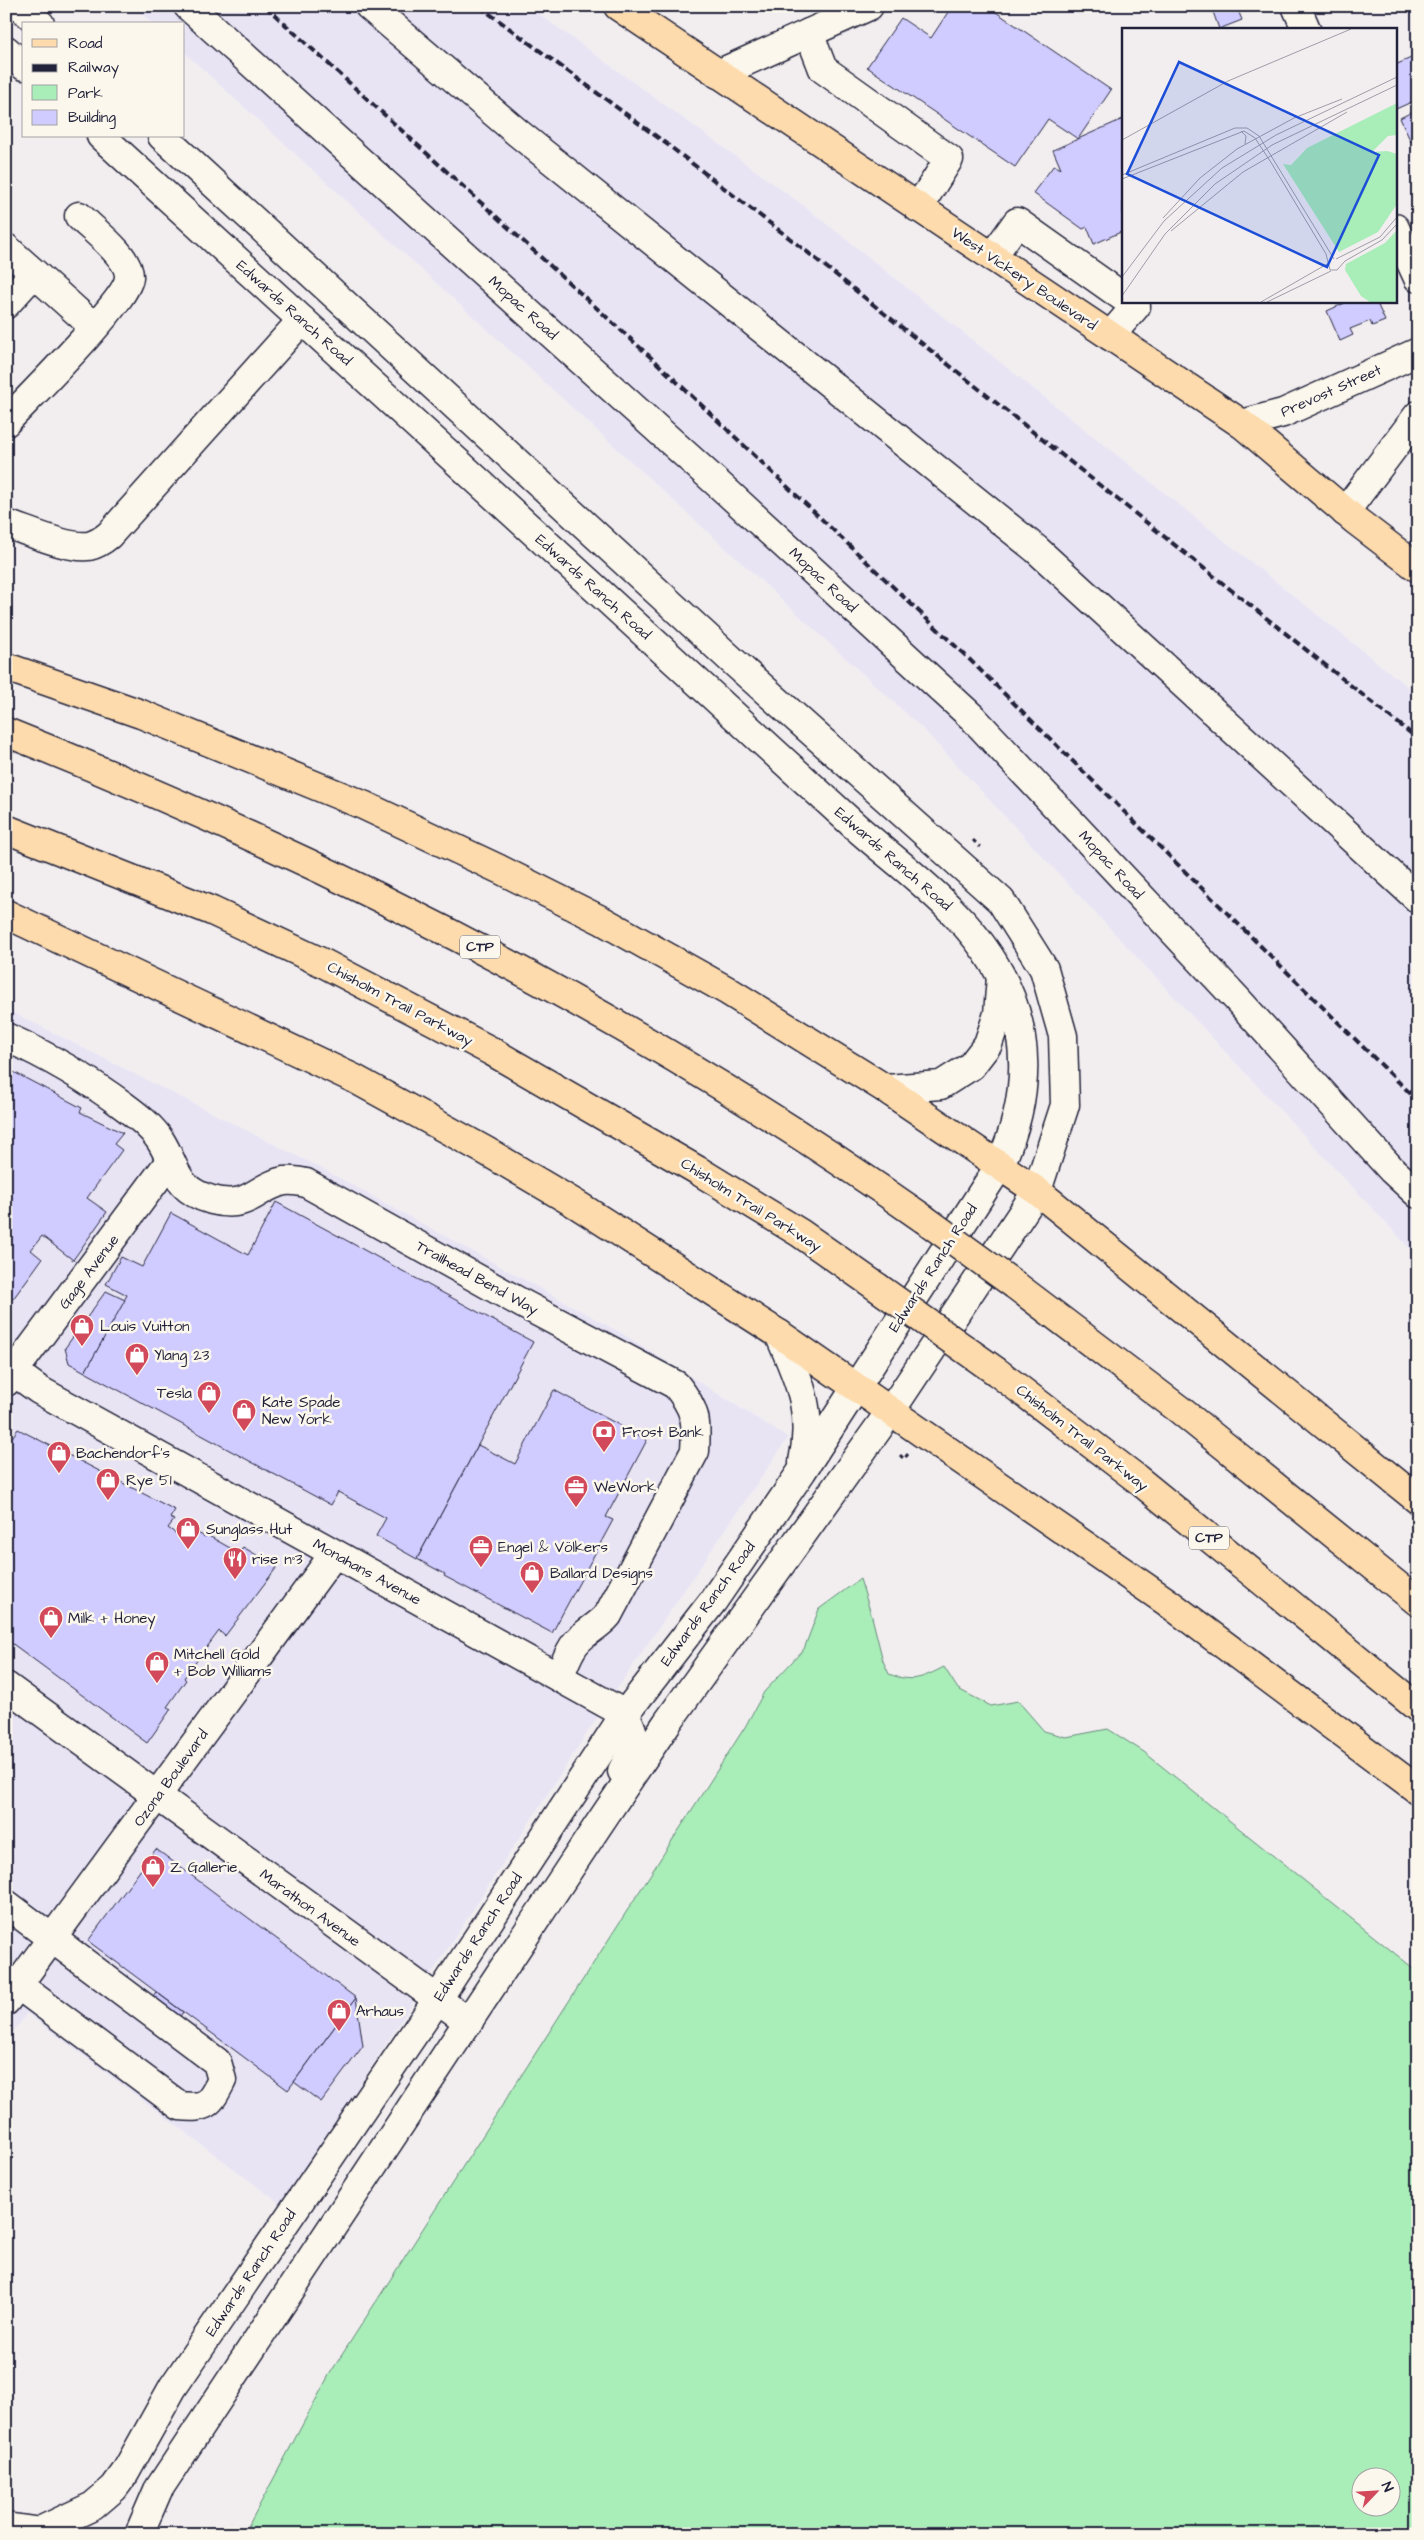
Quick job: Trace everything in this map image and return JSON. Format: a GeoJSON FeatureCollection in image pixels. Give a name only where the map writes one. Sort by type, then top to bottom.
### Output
{"type":"FeatureCollection","features":[{"type":"Feature","properties":{"kind":"main road","name":"West Vickery Boulevard"},"geometry":{"type":"LineString","coordinates":[[625,9],[718,74],[1242,424],[1344,512],[1416,565]]}},
{"type":"Feature","properties":{"kind":"main road"},"geometry":{"type":"LineString","coordinates":[[6,667],[114,704],[313,784],[499,869],[603,921],[712,982],[886,1089],[1037,1191],[1418,1500]]}},
{"type":"Feature","properties":{"kind":"main road","name":"CTP"},"geometry":{"type":"LineString","coordinates":[[6,732],[95,768],[296,856],[408,910],[520,968],[617,1022],[785,1125],[924,1219],[1015,1285],[1180,1410],[1418,1602]]}},
{"type":"Feature","properties":{"kind":"main road","name":"Chisholm Trail Parkway"},"geometry":{"type":"LineString","coordinates":[[6,829],[212,910],[323,963],[491,1051],[591,1107],[800,1233],[998,1372],[1136,1478],[1418,1708]]}},
{"type":"Feature","properties":{"kind":"main road"},"geometry":{"type":"LineString","coordinates":[[6,914],[355,1079],[579,1206],[779,1334],[1167,1602],[1418,1790]]}},
{"type":"Feature","properties":{"kind":"street"},"geometry":{"type":"LineString","coordinates":[[20,6],[38,22]]}},
{"type":"Feature","properties":{"kind":"street","name":"Mopac Road"},"geometry":{"type":"LineString","coordinates":[[188,6],[726,491],[973,718],[1237,998],[1392,1170],[1418,1194]]}},
{"type":"Feature","properties":{"kind":"street"},"geometry":{"type":"LineString","coordinates":[[370,6],[518,133],[1036,549],[1418,899]]}},
{"type":"Feature","properties":{"kind":"street"},"geometry":{"type":"LineString","coordinates":[[718,74],[869,6]]}},
{"type":"Feature","properties":{"kind":"street"},"geometry":{"type":"LineString","coordinates":[[1296,6],[1306,28]]}},
{"type":"Feature","properties":{"kind":"street"},"geometry":{"type":"LineString","coordinates":[[809,33],[823,69],[949,159],[918,208]]}},
{"type":"Feature","properties":{"kind":"street"},"geometry":{"type":"LineString","coordinates":[[6,50],[22,64]]}},
{"type":"Feature","properties":{"kind":"street","name":"Edwards Ranch Road"},"geometry":{"type":"LineString","coordinates":[[35,2531],[93,2506],[114,2488],[125,2473],[173,2387],[437,2000],[625,1714],[713,1601],[802,1470],[1000,1165],[1013,1136],[1021,1095],[1024,1056],[1017,1009],[991,957],[956,914],[849,820],[103,138]]}},
{"type":"Feature","properties":{"kind":"street"},"geometry":{"type":"LineString","coordinates":[[139,2534],[158,2490],[666,1723],[890,1412],[1037,1191],[1065,1105],[1063,1036],[1044,969],[1000,901],[736,664],[164,138]]}},
{"type":"Feature","properties":{"kind":"street"},"geometry":{"type":"LineString","coordinates":[[6,422],[121,296],[129,277],[124,260],[79,216]]}},
{"type":"Feature","properties":{"kind":"street"},"geometry":{"type":"LineString","coordinates":[[992,257],[1017,222],[1122,293]]}},
{"type":"Feature","properties":{"kind":"street"},"geometry":{"type":"LineString","coordinates":[[1396,230],[1418,278]]}},
{"type":"Feature","properties":{"kind":"street"},"geometry":{"type":"LineString","coordinates":[[6,248],[94,327]]}},
{"type":"Feature","properties":{"kind":"street"},"geometry":{"type":"LineString","coordinates":[[6,304],[34,273]]}},
{"type":"Feature","properties":{"kind":"street"},"geometry":{"type":"LineString","coordinates":[[1110,336],[1133,302]]}},
{"type":"Feature","properties":{"kind":"street"},"geometry":{"type":"LineString","coordinates":[[6,524],[76,546],[89,546],[100,542],[110,535],[302,320]]}},
{"type":"Feature","properties":{"kind":"street","name":"Prevost Street"},"geometry":{"type":"LineString","coordinates":[[1242,424],[1283,413],[1418,352]]}},
{"type":"Feature","properties":{"kind":"street"},"geometry":{"type":"LineString","coordinates":[[1344,512],[1418,415]]}},
{"type":"Feature","properties":{"kind":"street"},"geometry":{"type":"LineString","coordinates":[[886,1089],[941,1085],[971,1066],[988,1044],[998,1014],[1001,977]]}},
{"type":"Feature","properties":{"kind":"street","name":"Trailhead Bend Way"},"geometry":{"type":"LineString","coordinates":[[6,1036],[61,1063],[112,1097],[143,1121],[160,1140],[176,1178],[202,1196],[222,1202],[247,1200],[282,1182],[306,1183],[523,1304],[676,1385],[689,1401],[697,1424],[695,1451],[608,1614],[599,1626],[575,1644],[559,1677]]}},
{"type":"Feature","properties":{"kind":"street","name":"Gage Avenue"},"geometry":{"type":"LineString","coordinates":[[9,1373],[170,1161]]}},
{"type":"Feature","properties":{"kind":"street"},"geometry":{"type":"LineString","coordinates":[[779,1334],[795,1371],[807,1409],[808,1428],[802,1470]]}},
{"type":"Feature","properties":{"kind":"street","name":"Monahans Avenue"},"geometry":{"type":"LineString","coordinates":[[9,1373],[625,1714]]}},
{"type":"Feature","properties":{"kind":"street","name":"Ozona Boulevard"},"geometry":{"type":"LineString","coordinates":[[12,1993],[158,1797],[334,1554]]}},
{"type":"Feature","properties":{"kind":"street"},"geometry":{"type":"LineString","coordinates":[[666,1723],[662,1713],[664,1703],[692,1660],[713,1601]]}},
{"type":"Feature","properties":{"kind":"street","name":"Marathon Avenue"},"geometry":{"type":"LineString","coordinates":[[6,1686],[469,2022]]}},
{"type":"Feature","properties":{"kind":"street"},"geometry":{"type":"LineString","coordinates":[[597,1827],[608,1798],[628,1760],[635,1740],[635,1734],[625,1714]]}},
{"type":"Feature","properties":{"kind":"street"},"geometry":{"type":"LineString","coordinates":[[6,1904],[217,2062],[222,2080],[211,2101],[198,2108],[180,2106],[12,1993]]}},
{"type":"Feature","properties":{"kind":"street"},"geometry":{"type":"LineString","coordinates":[[6,2528],[35,2531],[64,2530],[77,2534]]}},
{"type":"Feature","properties":{"kind":"path"},"geometry":{"type":"LineString","coordinates":[[900,1455],[904,1459],[908,1454]]}},
{"type":"Feature","properties":{"kind":"shaded area"},"geometry":{"type":"Polygon","coordinates":[[[133,6],[528,6],[804,206],[1418,695],[1418,1257],[922,728],[185,53],[185,22],[151,22],[133,6]]]}},
{"type":"Feature","properties":{"kind":"shaded area"},"geometry":{"type":"Polygon","coordinates":[[[6,1009],[323,1169],[623,1334],[788,1438],[589,1730],[282,2205],[27,2013],[6,2042],[6,1009]]]}},
{"type":"Feature","properties":{"kind":"green space"},"geometry":{"type":"Polygon","coordinates":[[[860,1579],[883,1661],[889,1674],[911,1679],[930,1674],[944,1667],[958,1689],[991,1706],[1018,1701],[1044,1731],[1066,1737],[1108,1729],[1144,1752],[1418,1972],[1418,2451],[1411,2450],[1418,2470],[1418,2534],[244,2534],[329,2375],[745,1727],[764,1692],[804,1649],[819,1609],[860,1579]]]}},
{"type":"Feature","properties":{"kind":"building"},"geometry":{"type":"Polygon","coordinates":[[[952,6],[987,6],[1111,90],[1078,139],[1048,119],[1015,167],[867,67],[901,18],[931,38],[952,6]]]}},
{"type":"Feature","properties":{"kind":"building"},"geometry":{"type":"Polygon","coordinates":[[[1211,6],[1242,6],[1238,10],[1242,20],[1219,28],[1211,6]]]}},
{"type":"Feature","properties":{"kind":"building"},"geometry":{"type":"Polygon","coordinates":[[[1418,55],[1418,99],[1396,109],[1396,65],[1418,55]]]}},
{"type":"Feature","properties":{"kind":"building"},"geometry":{"type":"Polygon","coordinates":[[[1418,109],[1418,139],[1411,142],[1400,118],[1418,109]]]}},
{"type":"Feature","properties":{"kind":"building"},"geometry":{"type":"Polygon","coordinates":[[[1122,119],[1122,231],[1094,244],[1087,227],[1083,229],[1033,193],[1054,165],[1061,169],[1053,150],[1122,119]]]}},
{"type":"Feature","properties":{"kind":"building"},"geometry":{"type":"Polygon","coordinates":[[[1347,302],[1376,302],[1385,321],[1372,326],[1370,321],[1350,329],[1353,335],[1340,341],[1327,311],[1347,302]]]}},
{"type":"Feature","properties":{"kind":"building"},"geometry":{"type":"Polygon","coordinates":[[[6,1068],[82,1108],[80,1112],[123,1133],[114,1144],[122,1150],[87,1198],[107,1212],[73,1260],[42,1236],[31,1250],[42,1259],[13,1299],[6,1293],[6,1068]]]}},
{"type":"Feature","properties":{"kind":"building"},"geometry":{"type":"Polygon","coordinates":[[[276,1202],[533,1342],[417,1559],[376,1536],[386,1518],[338,1492],[331,1505],[85,1372],[127,1295],[106,1284],[121,1257],[142,1267],[171,1213],[248,1255],[276,1202]]]}},
{"type":"Feature","properties":{"kind":"building"},"geometry":{"type":"Polygon","coordinates":[[[106,1291],[125,1300],[85,1372],[69,1363],[65,1348],[106,1291]]]}},
{"type":"Feature","properties":{"kind":"building"},"geometry":{"type":"Polygon","coordinates":[[[554,1390],[647,1440],[606,1517],[613,1520],[552,1633],[444,1576],[445,1574],[417,1559],[478,1445],[515,1464],[554,1390]]]}},
{"type":"Feature","properties":{"kind":"building"},"geometry":{"type":"Polygon","coordinates":[[[18,1429],[175,1510],[170,1518],[174,1520],[168,1528],[185,1540],[192,1530],[205,1537],[207,1535],[239,1553],[243,1547],[277,1567],[225,1636],[219,1631],[184,1678],[186,1680],[167,1707],[171,1709],[147,1743],[6,1639],[6,1446],[18,1429]]]}},
{"type":"Feature","properties":{"kind":"building"},"geometry":{"type":"Polygon","coordinates":[[[156,1849],[356,1998],[288,2090],[88,1941],[156,1849]]]}},
{"type":"Feature","properties":{"kind":"building"},"geometry":{"type":"Polygon","coordinates":[[[156,1992],[183,2012],[174,2025],[146,2005],[156,1992]]]}},
{"type":"Feature","properties":{"kind":"building"},"geometry":{"type":"Polygon","coordinates":[[[356,1998],[363,2046],[321,2102],[294,2082],[356,1998]]]}},
{"type":"Feature","properties":{"kind":"railway"},"geometry":{"type":"LineString","coordinates":[[265,6],[657,363],[966,656],[1418,1101]]}},
{"type":"Feature","properties":{"kind":"railway"},"geometry":{"type":"LineString","coordinates":[[479,6],[668,145],[801,247],[1418,739]]}},
{"type":"Feature","properties":{"kind":"place","name":"Louis Vuitton"},"geometry":{"type":"Point","coordinates":[82,1347]}},
{"type":"Feature","properties":{"kind":"place","name":"Ylang 23"},"geometry":{"type":"Point","coordinates":[137,1376]}},
{"type":"Feature","properties":{"kind":"place","name":"Tesla"},"geometry":{"type":"Point","coordinates":[209,1414]}},
{"type":"Feature","properties":{"kind":"place","name":"Kate Spade New York"},"geometry":{"type":"Point","coordinates":[244,1432]}},
{"type":"Feature","properties":{"kind":"place","name":"Frost Bank"},"geometry":{"type":"Point","coordinates":[604,1453]}},
{"type":"Feature","properties":{"kind":"place","name":"Bachendorf’s"},"geometry":{"type":"Point","coordinates":[59,1474]}},
{"type":"Feature","properties":{"kind":"place","name":"Rye 51"},"geometry":{"type":"Point","coordinates":[108,1501]}},
{"type":"Feature","properties":{"kind":"place","name":"WeWork"},"geometry":{"type":"Point","coordinates":[576,1508]}},
{"type":"Feature","properties":{"kind":"place","name":"Sunglass Hut"},"geometry":{"type":"Point","coordinates":[188,1550]}},
{"type":"Feature","properties":{"kind":"place","name":"Engel & Völkers"},"geometry":{"type":"Point","coordinates":[481,1568]}},
{"type":"Feature","properties":{"kind":"place","name":"rise n°3"},"geometry":{"type":"Point","coordinates":[235,1580]}},
{"type":"Feature","properties":{"kind":"place","name":"Ballard Designs"},"geometry":{"type":"Point","coordinates":[532,1594]}},
{"type":"Feature","properties":{"kind":"place","name":"Milk + Honey"},"geometry":{"type":"Point","coordinates":[51,1639]}},
{"type":"Feature","properties":{"kind":"place","name":"Mitchell Gold + Bob Williams"},"geometry":{"type":"Point","coordinates":[157,1684]}},
{"type":"Feature","properties":{"kind":"place","name":"Z Gallerie"},"geometry":{"type":"Point","coordinates":[153,1888]}},
{"type":"Feature","properties":{"kind":"place","name":"Arhaus"},"geometry":{"type":"Point","coordinates":[339,2032]}}]}
